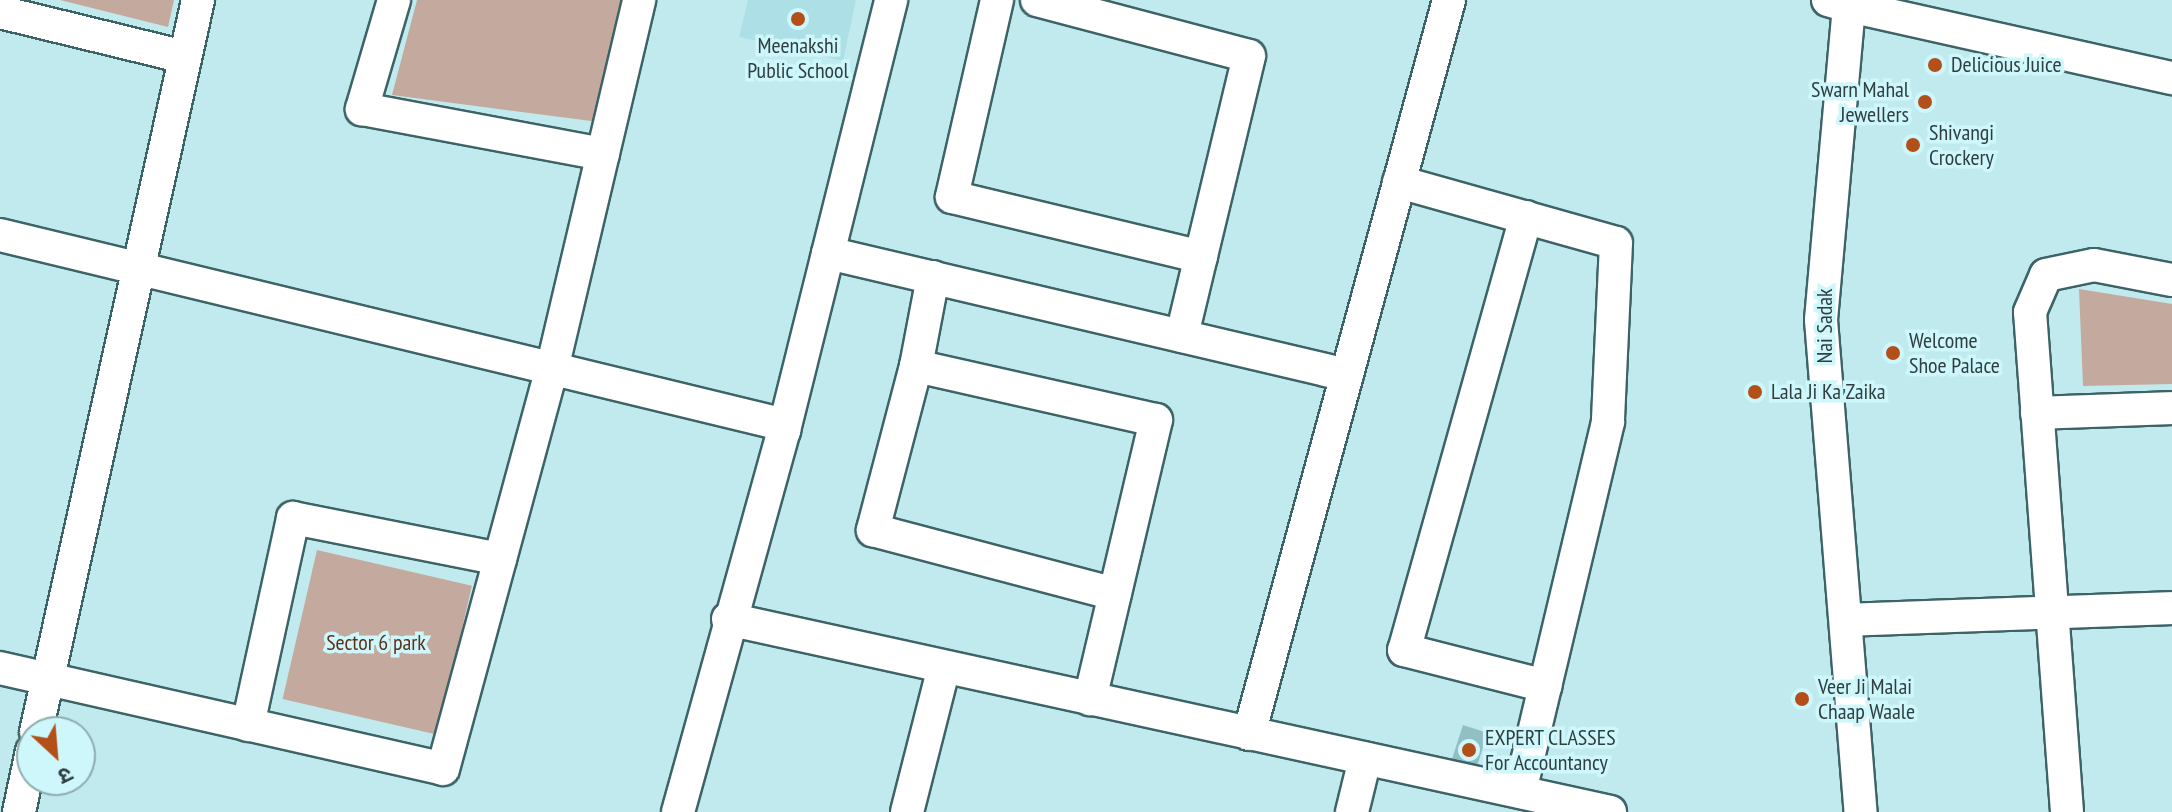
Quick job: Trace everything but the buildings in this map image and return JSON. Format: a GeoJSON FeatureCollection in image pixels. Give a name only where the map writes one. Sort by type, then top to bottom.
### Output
{"type":"FeatureCollection","features":[{"type":"Feature","properties":{"kind":"street"},"geometry":{"type":"LineString","coordinates":[[40,716],[198,0]]}},
{"type":"Feature","properties":{"kind":"street"},"geometry":{"type":"LineString","coordinates":[[394,0],[362,109],[603,154]]}},
{"type":"Feature","properties":{"kind":"street"},"geometry":{"type":"LineString","coordinates":[[0,668],[443,769],[552,369],[639,0]]}},
{"type":"Feature","properties":{"kind":"street"},"geometry":{"type":"LineString","coordinates":[[678,812],[728,619],[784,430],[891,0]]}},
{"type":"Feature","properties":{"kind":"street"},"geometry":{"type":"LineString","coordinates":[[997,0],[952,197],[1201,257]]}},
{"type":"Feature","properties":{"kind":"street"},"geometry":{"type":"LineString","coordinates":[[1037,0],[1249,56],[1182,336]]}},
{"type":"Feature","properties":{"kind":"street"},"geometry":{"type":"LineString","coordinates":[[1249,734],[1449,0]]}},
{"type":"Feature","properties":{"kind":"street"},"geometry":{"type":"LineString","coordinates":[[1842,2],[2172,78]]}},
{"type":"Feature","properties":{"kind":"street","name":"Nai Sadak"},"geometry":{"type":"LineString","coordinates":[[1842,2],[1821,320],[1861,812]]}},
{"type":"Feature","properties":{"kind":"street"},"geometry":{"type":"LineString","coordinates":[[0,12],[185,57]]}},
{"type":"Feature","properties":{"kind":"street"},"geometry":{"type":"LineString","coordinates":[[1399,182],[1616,243],[1608,422],[1520,792]]}},
{"type":"Feature","properties":{"kind":"street"},"geometry":{"type":"LineString","coordinates":[[1526,217],[1404,650],[1545,686]]}},
{"type":"Feature","properties":{"kind":"street"},"geometry":{"type":"LineString","coordinates":[[0,235],[773,422],[784,430]]}},
{"type":"Feature","properties":{"kind":"street"},"geometry":{"type":"LineString","coordinates":[[828,253],[1347,375]]}},
{"type":"Feature","properties":{"kind":"street"},"geometry":{"type":"LineString","coordinates":[[2067,812],[2030,312],[2046,275],[2094,265],[2172,280]]}},
{"type":"Feature","properties":{"kind":"street"},"geometry":{"type":"LineString","coordinates":[[933,277],[916,366],[873,530],[1115,594]]}},
{"type":"Feature","properties":{"kind":"street"},"geometry":{"type":"LineString","coordinates":[[916,366],[1156,420],[1090,699]]}},
{"type":"Feature","properties":{"kind":"street"},"geometry":{"type":"LineString","coordinates":[[2037,413],[2172,408]]}},
{"type":"Feature","properties":{"kind":"street"},"geometry":{"type":"LineString","coordinates":[[248,725],[293,518],[500,559]]}},
{"type":"Feature","properties":{"kind":"street"},"geometry":{"type":"LineString","coordinates":[[1846,620],[2172,608]]}},
{"type":"Feature","properties":{"kind":"street"},"geometry":{"type":"LineString","coordinates":[[728,619],[1520,792],[1570,808],[1610,812]]}},
{"type":"Feature","properties":{"kind":"street"},"geometry":{"type":"LineString","coordinates":[[907,812],[944,667]]}},
{"type":"Feature","properties":{"kind":"street"},"geometry":{"type":"LineString","coordinates":[[1352,812],[1365,759]]}},
{"type":"Feature","properties":{"kind":"shaded area","name":"Meenakshi Public School"},"geometry":{"type":"Polygon","coordinates":[[[748,0],[856,0],[843,61],[739,37],[748,0]]]}},
{"type":"Feature","properties":{"kind":"green space"},"geometry":{"type":"Polygon","coordinates":[[[60,0],[174,0],[168,27],[60,0]]]}},
{"type":"Feature","properties":{"kind":"green space"},"geometry":{"type":"Polygon","coordinates":[[[417,0],[624,0],[599,122],[392,95],[417,0]]]}},
{"type":"Feature","properties":{"kind":"green space"},"geometry":{"type":"Polygon","coordinates":[[[2079,289],[2172,304],[2172,384],[2083,386],[2079,289]]]}},
{"type":"Feature","properties":{"kind":"green space","name":"Sector 6 park"},"geometry":{"type":"Polygon","coordinates":[[[317,550],[472,586],[438,735],[283,699],[317,550]]]}},
{"type":"Feature","properties":{"kind":"place","name":"Meenakshi Public School"},"geometry":{"type":"Point","coordinates":[798,19]}},
{"type":"Feature","properties":{"kind":"place","name":"Delicious Juice"},"geometry":{"type":"Point","coordinates":[1935,65]}},
{"type":"Feature","properties":{"kind":"place","name":"Swarn Mahal Jewellers"},"geometry":{"type":"Point","coordinates":[1925,102]}},
{"type":"Feature","properties":{"kind":"place","name":"Shivangi Crockery"},"geometry":{"type":"Point","coordinates":[1913,145]}},
{"type":"Feature","properties":{"kind":"place","name":"Welcome Shoe Palace"},"geometry":{"type":"Point","coordinates":[1893,353]}},
{"type":"Feature","properties":{"kind":"place","name":"Lala Ji Ka Zaika"},"geometry":{"type":"Point","coordinates":[1755,392]}},
{"type":"Feature","properties":{"kind":"place","name":"Veer Ji Malai Chaap Waale"},"geometry":{"type":"Point","coordinates":[1802,699]}},
{"type":"Feature","properties":{"kind":"place","name":"EXPERT CLASSES For Accountancy"},"geometry":{"type":"Point","coordinates":[1469,750]}}]}
